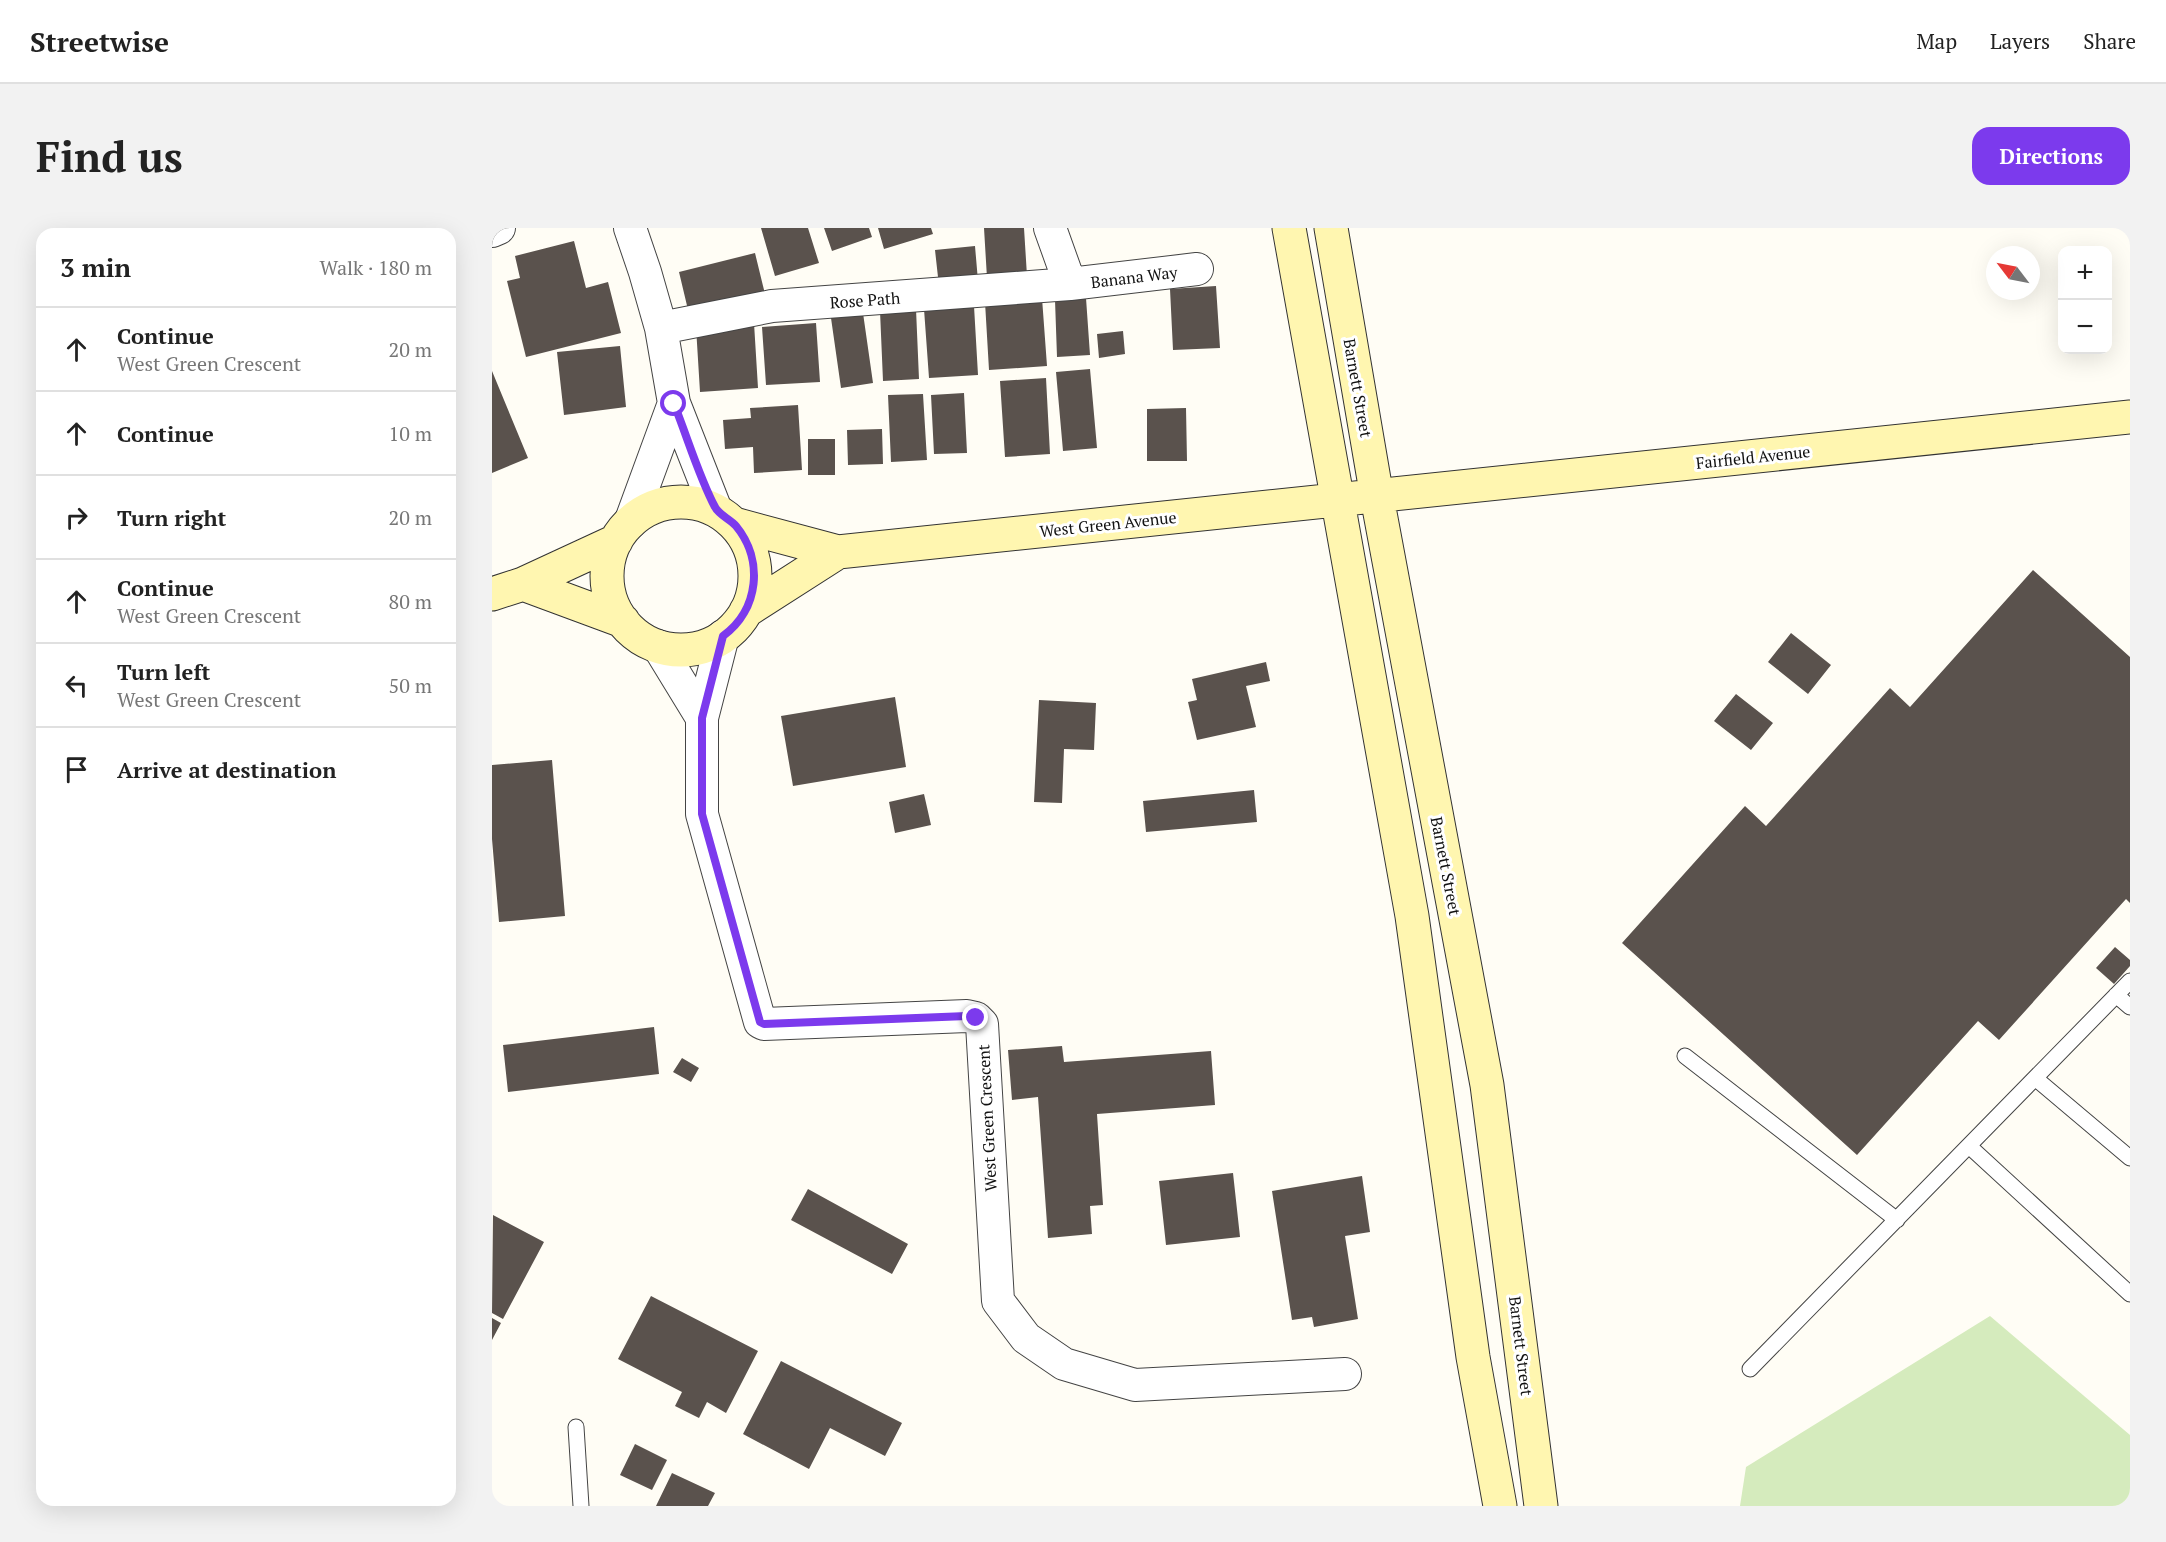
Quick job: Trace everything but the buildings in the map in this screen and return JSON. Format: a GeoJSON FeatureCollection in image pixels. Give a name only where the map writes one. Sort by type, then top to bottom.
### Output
{"type":"FeatureCollection","features":[{"type":"Feature","properties":{"kind":"main road"},"geometry":{"type":"LineString","coordinates":[[1289,228],[1412,916],[1473,1357],[1500,1506]]}},
{"type":"Feature","properties":{"kind":"main road","name":"Barnett Street"},"geometry":{"type":"LineString","coordinates":[[1331,228],[1377,497],[1487,1085],[1541,1506]]}},
{"type":"Feature","properties":{"kind":"main road","name":"Fairfield Avenue"},"geometry":{"type":"LineString","coordinates":[[1377,497],[2130,417]]}},
{"type":"Feature","properties":{"kind":"main road","name":"West Green Avenue"},"geometry":{"type":"LineString","coordinates":[[725,517],[838,552],[1377,497]]}},
{"type":"Feature","properties":{"kind":"main road"},"geometry":{"type":"LineString","coordinates":[[492,594],[523,584],[623,532],[649,509],[671,502],[694,503],[725,517],[748,543],[754,566],[754,588],[746,611],[732,629],[723,636],[713,643],[691,650],[668,650],[646,642],[628,628],[614,609],[608,586],[608,563],[623,532]]}},
{"type":"Feature","properties":{"kind":"main road","name":"West Green Avenue"},"geometry":{"type":"LineString","coordinates":[[746,611],[838,552]]}},
{"type":"Feature","properties":{"kind":"main road"},"geometry":{"type":"LineString","coordinates":[[523,584],[623,621]]}},
{"type":"Feature","properties":{"kind":"street"},"geometry":{"type":"LineString","coordinates":[[492,231],[499,228]]}},
{"type":"Feature","properties":{"kind":"street"},"geometry":{"type":"LineString","coordinates":[[630,228],[661,328],[674,404],[725,517]]}},
{"type":"Feature","properties":{"kind":"street"},"geometry":{"type":"LineString","coordinates":[[1050,228],[1070,284]]}},
{"type":"Feature","properties":{"kind":"street","name":"Banana Way"},"geometry":{"type":"LineString","coordinates":[[1070,284],[1197,269]]}},
{"type":"Feature","properties":{"kind":"street","name":"Rose Path"},"geometry":{"type":"LineString","coordinates":[[661,328],[772,306],[1070,284]]}},
{"type":"Feature","properties":{"kind":"street"},"geometry":{"type":"LineString","coordinates":[[623,532],[674,404]]}},
{"type":"Feature","properties":{"kind":"street","name":"West Green Crescent"},"geometry":{"type":"LineString","coordinates":[[723,636],[702,718],[702,814],[760,1022],[764,1024],[967,1016],[976,1018],[982,1024],[998,1300],[1026,1338],[1064,1364],[1136,1385],[1345,1374]]}},
{"type":"Feature","properties":{"kind":"street"},"geometry":{"type":"LineString","coordinates":[[658,646],[702,718]]}},
{"type":"Feature","properties":{"kind":"lane"},"geometry":{"type":"LineString","coordinates":[[1750,1369],[2130,981]]}},
{"type":"Feature","properties":{"kind":"lane"},"geometry":{"type":"LineString","coordinates":[[2116,995],[2130,1008]]}},
{"type":"Feature","properties":{"kind":"lane"},"geometry":{"type":"LineString","coordinates":[[1685,1056],[1897,1220]]}},
{"type":"Feature","properties":{"kind":"lane"},"geometry":{"type":"LineString","coordinates":[[2035,1078],[2130,1158]]}},
{"type":"Feature","properties":{"kind":"lane"},"geometry":{"type":"LineString","coordinates":[[1969,1146],[2130,1294]]}},
{"type":"Feature","properties":{"kind":"lane"},"geometry":{"type":"LineString","coordinates":[[576,1427],[581,1506]]}},
{"type":"Feature","properties":{"kind":"green space"},"geometry":{"type":"Polygon","coordinates":[[[1990,1316],[2130,1435],[2130,1506],[1740,1506],[1746,1467],[1990,1316]]]}},
{"type":"Feature","properties":{"kind":"route"},"geometry":{"type":"LineString","coordinates":[[674,404],[716,510],[734,524],[748,543],[754,566],[754,588],[746,611],[732,629],[723,636],[702,718],[702,814],[757,1016],[764,1024],[967,1016],[976,1018]]}}]}
